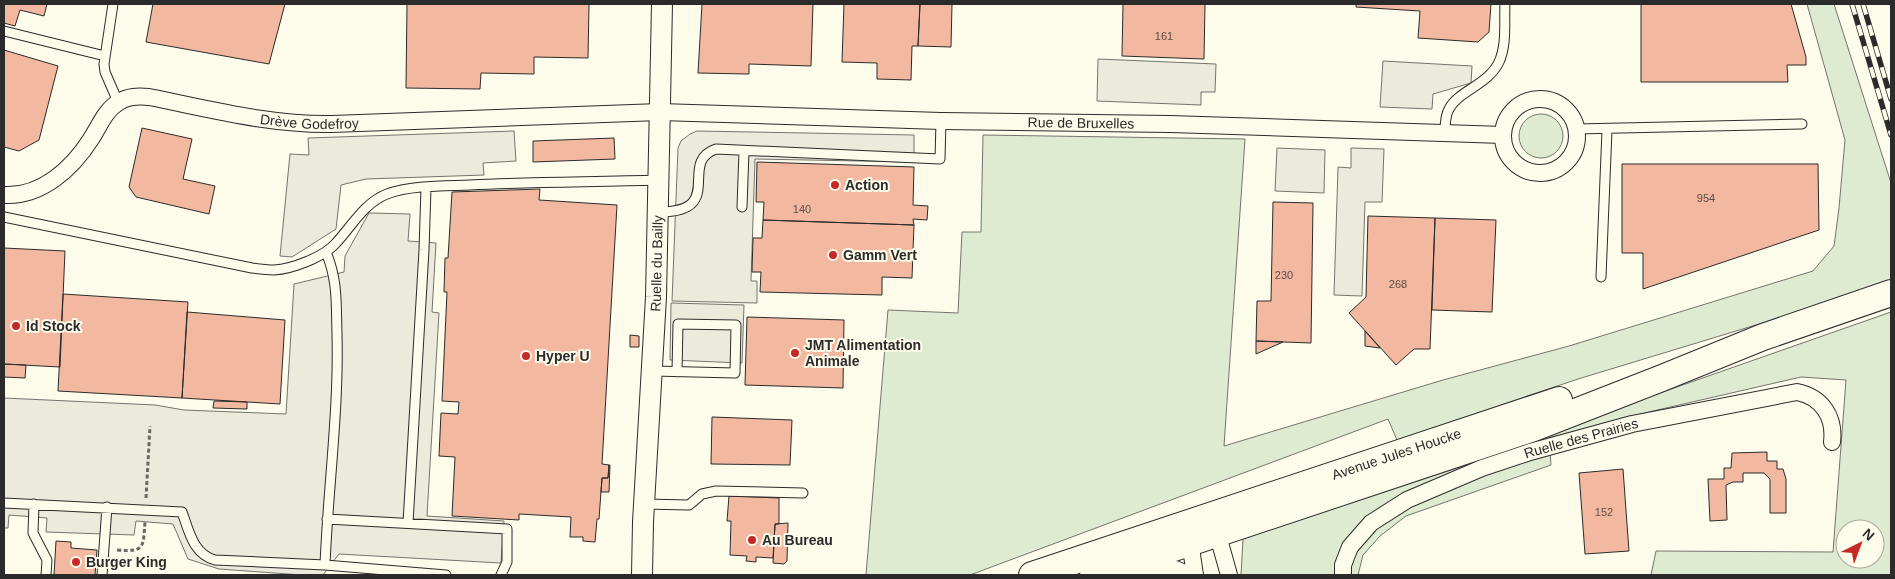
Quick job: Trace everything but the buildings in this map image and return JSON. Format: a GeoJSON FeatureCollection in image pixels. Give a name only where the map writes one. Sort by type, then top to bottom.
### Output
{"type":"FeatureCollection","features":[{"type":"Feature","properties":{"kind":"main road","name":"Avenue Jules Houcke"},"geometry":{"type":"LineString","coordinates":[[1093,575],[1204,528],[1678,360],[1763,337],[1891,293]]}},
{"type":"Feature","properties":{"kind":"main road","name":"Avenue Jules Houcke"},"geometry":{"type":"LineString","coordinates":[[1032,575],[1204,528]]}},
{"type":"Feature","properties":{"kind":"street","name":"Ruelle du Bailly"},"geometry":{"type":"LineString","coordinates":[[642,575],[653,371],[662,4]]}},
{"type":"Feature","properties":{"kind":"street","name":"Drève Godefroy"},"geometry":{"type":"LineString","coordinates":[[118,102],[133,96],[149,96],[266,120],[314,124],[660,112]]}},
{"type":"Feature","properties":{"kind":"street"},"geometry":{"type":"LineString","coordinates":[[1537,99],[1551,101],[1562,107],[1572,117],[1576,129],[1576,144],[1571,157],[1560,167],[1547,172],[1539,173],[1525,170],[1514,161],[1506,149],[1504,135],[1506,122],[1514,111],[1524,103],[1537,99]]}},
{"type":"Feature","properties":{"kind":"street"},"geometry":{"type":"LineString","coordinates":[[4,195],[27,193],[40,188],[61,174],[78,158],[106,115],[118,102]]}},
{"type":"Feature","properties":{"kind":"street","name":"Rue de Bruxelles"},"geometry":{"type":"LineString","coordinates":[[660,112],[941,121],[1160,124],[1504,135]]}},
{"type":"Feature","properties":{"kind":"street","name":"Ruelle des Prairies"},"geometry":{"type":"LineString","coordinates":[[1342,575],[1346,555],[1356,538],[1371,523],[1407,500],[1507,459],[1616,428],[1797,392],[1812,397],[1825,409],[1832,425],[1832,442]]}},
{"type":"Feature","properties":{"kind":"street","name":"Ruelle du Bailly"},"geometry":{"type":"LineString","coordinates":[[627,575],[644,513]]}},
{"type":"Feature","properties":{"kind":"street"},"geometry":{"type":"LineString","coordinates":[[1196,575],[1204,528]]}},
{"type":"Feature","properties":{"kind":"street"},"geometry":{"type":"LineString","coordinates":[[1204,528],[1229,575]]}},
{"type":"Feature","properties":{"kind":"street"},"geometry":{"type":"LineString","coordinates":[[1120,575],[1159,567],[1177,569],[1187,575]]}},
{"type":"Feature","properties":{"kind":"lane"},"geometry":{"type":"LineString","coordinates":[[113,4],[105,56],[105,72],[118,102]]}},
{"type":"Feature","properties":{"kind":"lane"},"geometry":{"type":"LineString","coordinates":[[1445,132],[1446,116],[1451,105],[1482,83],[1500,60],[1503,51],[1505,4]]}},
{"type":"Feature","properties":{"kind":"lane"},"geometry":{"type":"LineString","coordinates":[[4,30],[105,56]]}},
{"type":"Feature","properties":{"kind":"lane"},"geometry":{"type":"LineString","coordinates":[[658,212],[676,212],[691,204],[698,192],[701,160],[710,151],[940,159],[941,121]]}},
{"type":"Feature","properties":{"kind":"lane"},"geometry":{"type":"LineString","coordinates":[[1576,129],[1607,130],[1802,124]]}},
{"type":"Feature","properties":{"kind":"lane"},"geometry":{"type":"LineString","coordinates":[[1601,277],[1607,130]]}},
{"type":"Feature","properties":{"kind":"lane"},"geometry":{"type":"LineString","coordinates":[[742,207],[744,151]]}},
{"type":"Feature","properties":{"kind":"lane"},"geometry":{"type":"LineString","coordinates":[[4,217],[264,270],[285,268],[310,260],[326,252],[364,210],[380,198],[398,191],[497,184],[659,180]]}},
{"type":"Feature","properties":{"kind":"lane"},"geometry":{"type":"LineString","coordinates":[[408,523],[426,188]]}},
{"type":"Feature","properties":{"kind":"lane"},"geometry":{"type":"LineString","coordinates":[[325,565],[338,359],[336,279],[326,252]]}},
{"type":"Feature","properties":{"kind":"lane"},"geometry":{"type":"LineString","coordinates":[[653,371],[677,372],[736,373],[736,325],[678,324],[677,372]]}},
{"type":"Feature","properties":{"kind":"lane"},"geometry":{"type":"LineString","coordinates":[[644,513],[689,505],[702,494],[716,491],[803,493]]}},
{"type":"Feature","properties":{"kind":"lane"},"geometry":{"type":"LineString","coordinates":[[4,503],[182,512],[201,554],[210,558],[446,575]]}},
{"type":"Feature","properties":{"kind":"lane"},"geometry":{"type":"LineString","coordinates":[[34,504],[33,533],[47,560],[46,575]]}},
{"type":"Feature","properties":{"kind":"lane"},"geometry":{"type":"LineString","coordinates":[[102,575],[107,507]]}},
{"type":"Feature","properties":{"kind":"lane"},"geometry":{"type":"LineString","coordinates":[[327,518],[507,529],[507,562],[500,575]]}},
{"type":"Feature","properties":{"kind":"green space"},"geometry":{"type":"Polygon","coordinates":[[[1807,4],[1834,4],[1891,183],[1891,282],[1578,379],[1397,440],[1388,419],[970,575],[866,575],[888,310],[958,313],[962,232],[981,232],[983,135],[1245,139],[1224,446],[1443,380],[1569,346],[1813,271],[1834,246],[1845,140],[1807,4]]]}},
{"type":"Feature","properties":{"kind":"green space"},"geometry":{"type":"Polygon","coordinates":[[[1541,114],[1553,118],[1559,124],[1563,136],[1559,148],[1553,154],[1541,158],[1529,154],[1523,148],[1519,136],[1523,124],[1529,118],[1541,114]]]}},
{"type":"Feature","properties":{"kind":"green space"},"geometry":{"type":"Polygon","coordinates":[[[1891,312],[1891,575],[1651,575],[1656,551],[1833,552],[1835,526],[1835,569],[1885,569],[1885,519],[1835,519],[1846,380],[1801,377],[1653,411],[1549,438],[1551,465],[1406,516],[1380,536],[1363,555],[1358,575],[1241,575],[1243,539],[1891,312]]]}},
{"type":"Feature","properties":{"kind":"shaded area"},"geometry":{"type":"Polygon","coordinates":[[[1098,59],[1216,64],[1215,92],[1201,92],[1201,105],[1097,101],[1098,59]]]}},
{"type":"Feature","properties":{"kind":"shaded area"},"geometry":{"type":"Polygon","coordinates":[[[1383,61],[1472,66],[1471,83],[1433,94],[1432,109],[1380,107],[1383,61]]]}},
{"type":"Feature","properties":{"kind":"shaded area"},"geometry":{"type":"Polygon","coordinates":[[[514,131],[516,161],[483,163],[484,175],[366,179],[341,185],[336,229],[292,257],[280,256],[290,154],[309,155],[308,138],[514,131]]]}},
{"type":"Feature","properties":{"kind":"shaded area"},"geometry":{"type":"Polygon","coordinates":[[[697,131],[914,135],[914,162],[755,159],[751,281],[757,281],[757,303],[672,301],[678,148],[681,141],[697,131]]]}},
{"type":"Feature","properties":{"kind":"shaded area"},"geometry":{"type":"Polygon","coordinates":[[[1277,148],[1325,150],[1324,193],[1275,191],[1277,148]]]}},
{"type":"Feature","properties":{"kind":"shaded area"},"geometry":{"type":"Polygon","coordinates":[[[1351,148],[1384,149],[1382,202],[1365,202],[1362,296],[1334,295],[1338,167],[1351,168],[1351,148]]]}},
{"type":"Feature","properties":{"kind":"shaded area"},"geometry":{"type":"Polygon","coordinates":[[[369,213],[410,214],[408,241],[436,243],[432,312],[439,313],[427,516],[504,521],[501,563],[339,554],[323,575],[302,575],[219,569],[188,559],[173,524],[136,521],[134,535],[46,532],[47,518],[9,515],[8,528],[4,528],[4,398],[155,405],[184,410],[286,414],[294,284],[344,272],[345,256],[369,213]]]}},
{"type":"Feature","properties":{"kind":"shaded area"},"geometry":{"type":"Polygon","coordinates":[[[671,303],[744,305],[742,363],[670,360],[671,303]]]}},
{"type":"Feature","properties":{"kind":"railway"},"geometry":{"type":"LineString","coordinates":[[1852,4],[1891,135]]}},
{"type":"Feature","properties":{"kind":"railway"},"geometry":{"type":"LineString","coordinates":[[1863,4],[1891,99]]}},
{"type":"Feature","properties":{"kind":"place","name":"Action"},"geometry":{"type":"Point","coordinates":[835,185]}},
{"type":"Feature","properties":{"kind":"place","name":"Gamm Vert"},"geometry":{"type":"Point","coordinates":[833,255]}},
{"type":"Feature","properties":{"kind":"place","name":"Id Stock"},"geometry":{"type":"Point","coordinates":[16,326]}},
{"type":"Feature","properties":{"kind":"place","name":"JMT Alimentation Animale"},"geometry":{"type":"Point","coordinates":[795,353]}},
{"type":"Feature","properties":{"kind":"place","name":"Hyper U"},"geometry":{"type":"Point","coordinates":[526,356]}},
{"type":"Feature","properties":{"kind":"place","name":"Au Bureau"},"geometry":{"type":"Point","coordinates":[752,540]}},
{"type":"Feature","properties":{"kind":"place","name":"Burger King"},"geometry":{"type":"Point","coordinates":[76,562]}}]}
